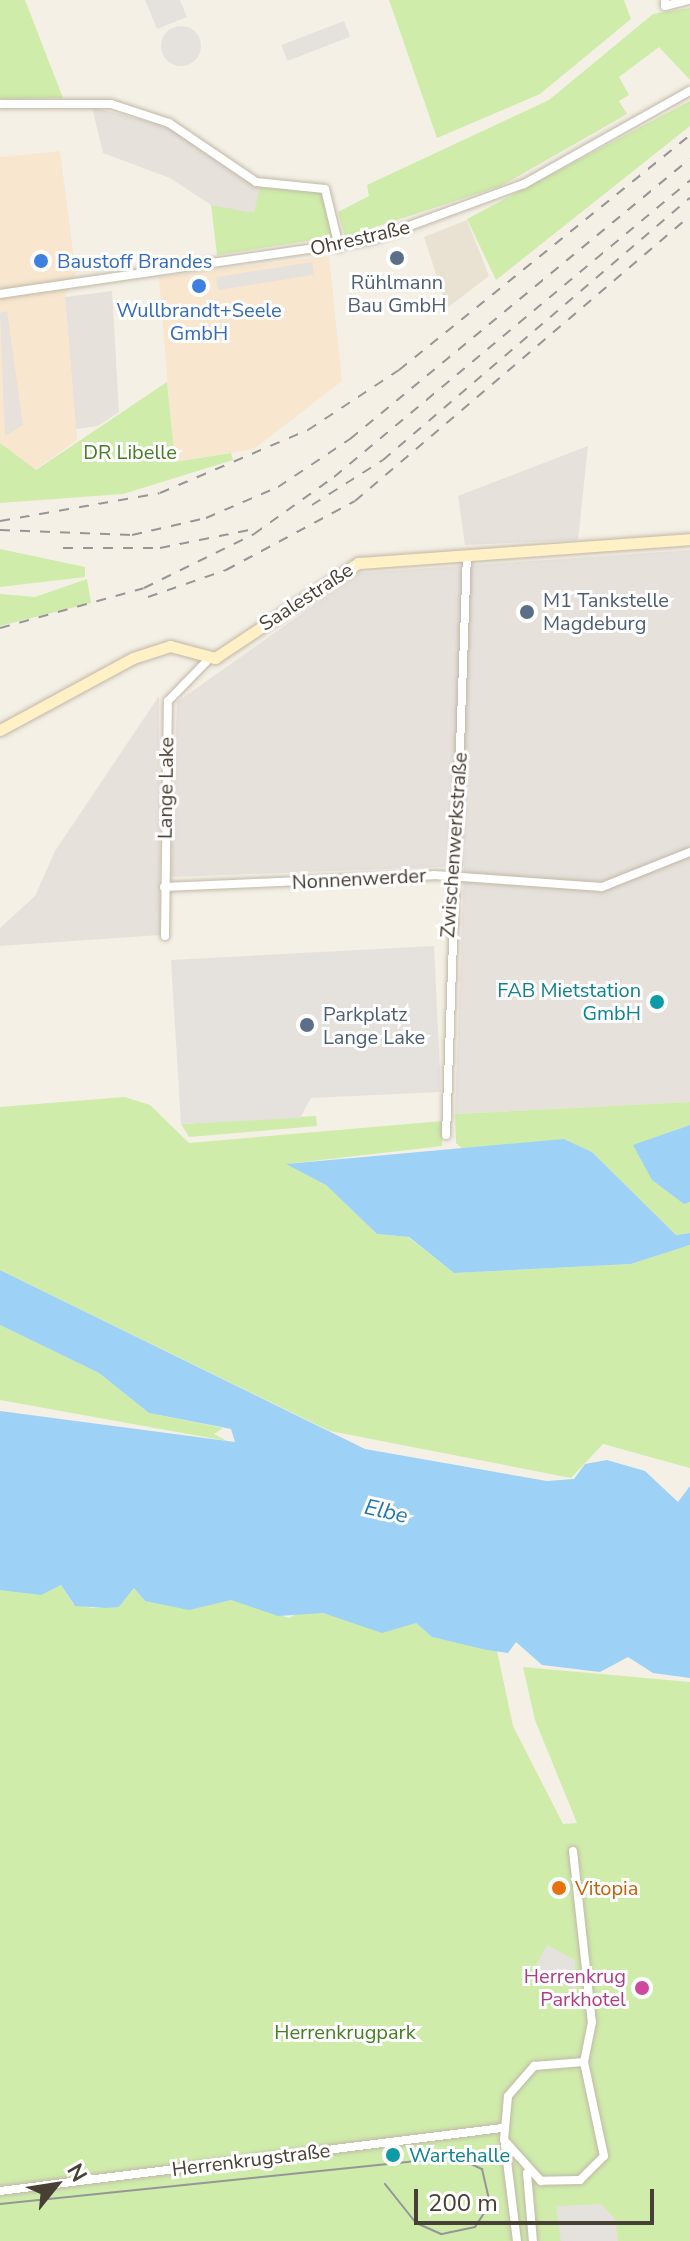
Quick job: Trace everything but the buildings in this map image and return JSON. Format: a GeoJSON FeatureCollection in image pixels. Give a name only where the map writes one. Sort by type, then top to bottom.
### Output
{"type":"FeatureCollection","features":[{"type":"Feature","properties":{"kind":"main road","name":"Saalestraße"},"geometry":{"type":"LineString","coordinates":[[210,658],[356,563],[690,539]]}},
{"type":"Feature","properties":{"kind":"main road"},"geometry":{"type":"LineString","coordinates":[[0,730],[133,658],[175,646],[210,658]]}},
{"type":"Feature","properties":{"kind":"street"},"geometry":{"type":"LineString","coordinates":[[665,3],[689,0]]}},
{"type":"Feature","properties":{"kind":"street","name":"Ohrestraße"},"geometry":{"type":"LineString","coordinates":[[0,294],[339,247],[524,184],[690,91]]}},
{"type":"Feature","properties":{"kind":"street"},"geometry":{"type":"LineString","coordinates":[[0,104],[111,104],[169,123],[256,182],[325,189],[339,247]]}},
{"type":"Feature","properties":{"kind":"street","name":"Zwischenwerkstraße"},"geometry":{"type":"LineString","coordinates":[[446,1135],[448,930],[456,876],[467,555]]}},
{"type":"Feature","properties":{"kind":"street","name":"Lange Lake"},"geometry":{"type":"LineString","coordinates":[[165,936],[170,693],[210,658]]}},
{"type":"Feature","properties":{"kind":"street","name":"Nonnenwerder"},"geometry":{"type":"LineString","coordinates":[[164,887],[456,876],[602,887],[690,852]]}},
{"type":"Feature","properties":{"kind":"street"},"geometry":{"type":"LineString","coordinates":[[527,2173],[571,2182],[603,2160],[584,2062],[592,2022],[573,1851]]}},
{"type":"Feature","properties":{"kind":"street"},"geometry":{"type":"LineString","coordinates":[[517,2241],[502,2128],[508,2096],[526,2071],[584,2062]]}},
{"type":"Feature","properties":{"kind":"street","name":"Herrenkrugstraße"},"geometry":{"type":"LineString","coordinates":[[0,2191],[502,2128]]}},
{"type":"Feature","properties":{"kind":"street"},"geometry":{"type":"LineString","coordinates":[[504,2140],[527,2173],[533,2241]]}},
{"type":"Feature","properties":{"kind":"shaded area"},"geometry":{"type":"Polygon","coordinates":[[[145,0],[180,0],[187,17],[157,29],[145,0]]]}},
{"type":"Feature","properties":{"kind":"shaded area"},"geometry":{"type":"Polygon","coordinates":[[[344,21],[350,37],[288,61],[281,45],[344,21]]]}},
{"type":"Feature","properties":{"kind":"shaded area"},"geometry":{"type":"Polygon","coordinates":[[[181,26],[195,32],[201,46],[195,60],[181,66],[167,60],[161,46],[167,32],[181,26]]]}},
{"type":"Feature","properties":{"kind":"shaded area"},"geometry":{"type":"Polygon","coordinates":[[[92,107],[169,127],[260,187],[255,214],[211,205],[170,178],[103,153],[92,107]]]}},
{"type":"Feature","properties":{"kind":"shaded area"},"geometry":{"type":"Polygon","coordinates":[[[60,151],[76,274],[65,297],[77,440],[35,470],[0,443],[0,157],[60,151]]]}},
{"type":"Feature","properties":{"kind":"shaded area"},"geometry":{"type":"Polygon","coordinates":[[[467,220],[489,276],[447,308],[424,237],[467,220]]]}},
{"type":"Feature","properties":{"kind":"shaded area"},"geometry":{"type":"Polygon","coordinates":[[[329,256],[342,381],[254,449],[174,462],[159,277],[329,256]]]}},
{"type":"Feature","properties":{"kind":"shaded area"},"geometry":{"type":"Polygon","coordinates":[[[312,262],[314,275],[218,290],[216,277],[312,262]]]}},
{"type":"Feature","properties":{"kind":"shaded area"},"geometry":{"type":"Polygon","coordinates":[[[112,291],[119,412],[98,426],[76,429],[65,297],[112,291]]]}},
{"type":"Feature","properties":{"kind":"shaded area"},"geometry":{"type":"Polygon","coordinates":[[[7,311],[23,425],[5,436],[0,313],[7,311]]]}},
{"type":"Feature","properties":{"kind":"shaded area"},"geometry":{"type":"Polygon","coordinates":[[[588,446],[578,540],[465,545],[458,496],[588,446]]]}},
{"type":"Feature","properties":{"kind":"shaded area"},"geometry":{"type":"Polygon","coordinates":[[[690,550],[690,1102],[455,1114],[464,866],[171,877],[177,702],[359,573],[690,550]]]}},
{"type":"Feature","properties":{"kind":"shaded area"},"geometry":{"type":"Polygon","coordinates":[[[159,696],[160,935],[0,946],[0,928],[35,896],[55,851],[159,696]]]}},
{"type":"Feature","properties":{"kind":"shaded area","name":"Parkplatz Lange Lake"},"geometry":{"type":"Polygon","coordinates":[[[434,946],[441,1092],[311,1098],[300,1118],[181,1124],[171,960],[434,946]]]}},
{"type":"Feature","properties":{"kind":"shaded area"},"geometry":{"type":"Polygon","coordinates":[[[547,1945],[575,1960],[576,1990],[534,1969],[547,1945]]]}},
{"type":"Feature","properties":{"kind":"shaded area"},"geometry":{"type":"Polygon","coordinates":[[[601,2204],[615,2219],[618,2241],[561,2241],[556,2206],[601,2204]]]}},
{"type":"Feature","properties":{"kind":"green space"},"geometry":{"type":"Polygon","coordinates":[[[0,0],[25,0],[63,98],[0,99],[0,0]]]}},
{"type":"Feature","properties":{"kind":"green space"},"geometry":{"type":"Polygon","coordinates":[[[389,0],[624,0],[631,19],[540,94],[437,138],[389,0]]]}},
{"type":"Feature","properties":{"kind":"green space"},"geometry":{"type":"Polygon","coordinates":[[[690,8],[690,80],[659,47],[619,77],[629,95],[619,101],[627,114],[501,186],[345,237],[338,212],[369,196],[367,185],[549,100],[653,14],[690,8]]]}},
{"type":"Feature","properties":{"kind":"green space"},"geometry":{"type":"Polygon","coordinates":[[[690,101],[690,126],[496,280],[467,219],[690,101]]]}},
{"type":"Feature","properties":{"kind":"green space"},"geometry":{"type":"Polygon","coordinates":[[[260,187],[323,192],[334,237],[217,255],[211,205],[254,213],[260,187]]]}},
{"type":"Feature","properties":{"kind":"green space","name":"DR Libelle"},"geometry":{"type":"Polygon","coordinates":[[[167,382],[175,462],[231,453],[233,460],[123,494],[0,503],[0,443],[36,470],[167,382]]]}},
{"type":"Feature","properties":{"kind":"green space"},"geometry":{"type":"Polygon","coordinates":[[[0,549],[85,567],[85,577],[0,587],[0,549]]]}},
{"type":"Feature","properties":{"kind":"green space"},"geometry":{"type":"Polygon","coordinates":[[[87,579],[91,603],[0,626],[0,594],[35,597],[87,579]]]}},
{"type":"Feature","properties":{"kind":"green space"},"geometry":{"type":"Polygon","coordinates":[[[125,1097],[150,1105],[189,1143],[443,1121],[442,1146],[287,1164],[326,1185],[377,1234],[408,1237],[454,1273],[631,1264],[690,1245],[690,1468],[603,1444],[571,1478],[330,1431],[0,1270],[0,1107],[125,1097]]]}},
{"type":"Feature","properties":{"kind":"green space"},"geometry":{"type":"Polygon","coordinates":[[[690,1102],[690,1125],[634,1146],[684,1204],[690,1202],[690,1233],[676,1235],[592,1152],[564,1139],[466,1152],[456,1143],[455,1114],[690,1102]]]}},
{"type":"Feature","properties":{"kind":"green space"},"geometry":{"type":"Polygon","coordinates":[[[316,1116],[317,1126],[189,1137],[181,1124],[316,1116]]]}},
{"type":"Feature","properties":{"kind":"green space"},"geometry":{"type":"Polygon","coordinates":[[[0,1325],[99,1373],[149,1413],[223,1428],[214,1434],[227,1441],[0,1400],[0,1325]]]}},
{"type":"Feature","properties":{"kind":"green space","name":"Herrenkrugpark"},"geometry":{"type":"Polygon","coordinates":[[[61,1585],[73,1604],[92,1608],[119,1607],[134,1588],[145,1601],[231,1600],[289,1618],[302,1611],[416,1623],[432,1637],[497,1651],[513,1726],[563,1824],[577,1823],[535,1720],[523,1667],[690,1682],[690,2241],[0,2241],[0,1590],[61,1585]]]}},
{"type":"Feature","properties":{"kind":"water"},"geometry":{"type":"Polygon","coordinates":[[[690,1125],[690,1202],[684,1204],[652,1180],[633,1145],[690,1125]]]}},
{"type":"Feature","properties":{"kind":"water"},"geometry":{"type":"Polygon","coordinates":[[[564,1139],[592,1152],[676,1235],[690,1233],[690,1245],[631,1264],[454,1273],[409,1237],[377,1234],[326,1185],[286,1164],[564,1139]]]}},
{"type":"Feature","properties":{"kind":"water","name":"Elbe"},"geometry":{"type":"Polygon","coordinates":[[[0,1270],[365,1449],[547,1481],[574,1479],[585,1464],[607,1460],[645,1471],[678,1502],[690,1486],[690,1678],[653,1673],[628,1657],[600,1672],[542,1665],[516,1642],[508,1653],[487,1650],[432,1637],[416,1623],[382,1633],[323,1613],[278,1616],[231,1600],[189,1610],[145,1601],[134,1588],[119,1607],[106,1608],[75,1606],[61,1585],[41,1595],[0,1590],[0,1411],[235,1442],[231,1429],[149,1413],[99,1373],[0,1325],[0,1270]]]}},
{"type":"Feature","properties":{"kind":"tram line"},"geometry":{"type":"LineString","coordinates":[[0,2204],[456,2157],[482,2169],[490,2204],[475,2227],[441,2234],[416,2223],[385,2184]]}},
{"type":"Feature","properties":{"kind":"railway"},"geometry":{"type":"LineString","coordinates":[[0,521],[160,493],[308,430],[399,370],[690,135]]}},
{"type":"Feature","properties":{"kind":"railway"},"geometry":{"type":"LineString","coordinates":[[0,530],[132,535],[206,518],[278,487],[350,439],[690,159]]}},
{"type":"Feature","properties":{"kind":"railway"},"geometry":{"type":"LineString","coordinates":[[0,628],[144,588],[254,534],[334,477],[690,180]]}},
{"type":"Feature","properties":{"kind":"railway"},"geometry":{"type":"LineString","coordinates":[[312,505],[383,460],[690,198]]}},
{"type":"Feature","properties":{"kind":"railway"},"geometry":{"type":"LineString","coordinates":[[148,597],[226,570],[355,501],[690,216]]}},
{"type":"Feature","properties":{"kind":"railway"},"geometry":{"type":"LineString","coordinates":[[63,548],[160,548],[249,530]]}},
{"type":"Feature","properties":{"kind":"place","name":"Rühlmann Bau GmbH"},"geometry":{"type":"Point","coordinates":[397,258]}},
{"type":"Feature","properties":{"kind":"place","name":"Baustoff Brandes"},"geometry":{"type":"Point","coordinates":[41,261]}},
{"type":"Feature","properties":{"kind":"place","name":"Wullbrandt+Seele GmbH"},"geometry":{"type":"Point","coordinates":[199,286]}},
{"type":"Feature","properties":{"kind":"place","name":"M1 Tankstelle Magdeburg"},"geometry":{"type":"Point","coordinates":[527,612]}},
{"type":"Feature","properties":{"kind":"place","name":"FAB Mietstation GmbH"},"geometry":{"type":"Point","coordinates":[657,1002]}},
{"type":"Feature","properties":{"kind":"place","name":"Parkplatz Lange Lake"},"geometry":{"type":"Point","coordinates":[307,1025]}},
{"type":"Feature","properties":{"kind":"place","name":"Vitopia"},"geometry":{"type":"Point","coordinates":[559,1888]}},
{"type":"Feature","properties":{"kind":"place","name":"Herrenkrug Parkhotel"},"geometry":{"type":"Point","coordinates":[642,1988]}},
{"type":"Feature","properties":{"kind":"place","name":"Wartehalle"},"geometry":{"type":"Point","coordinates":[393,2155]}}]}
